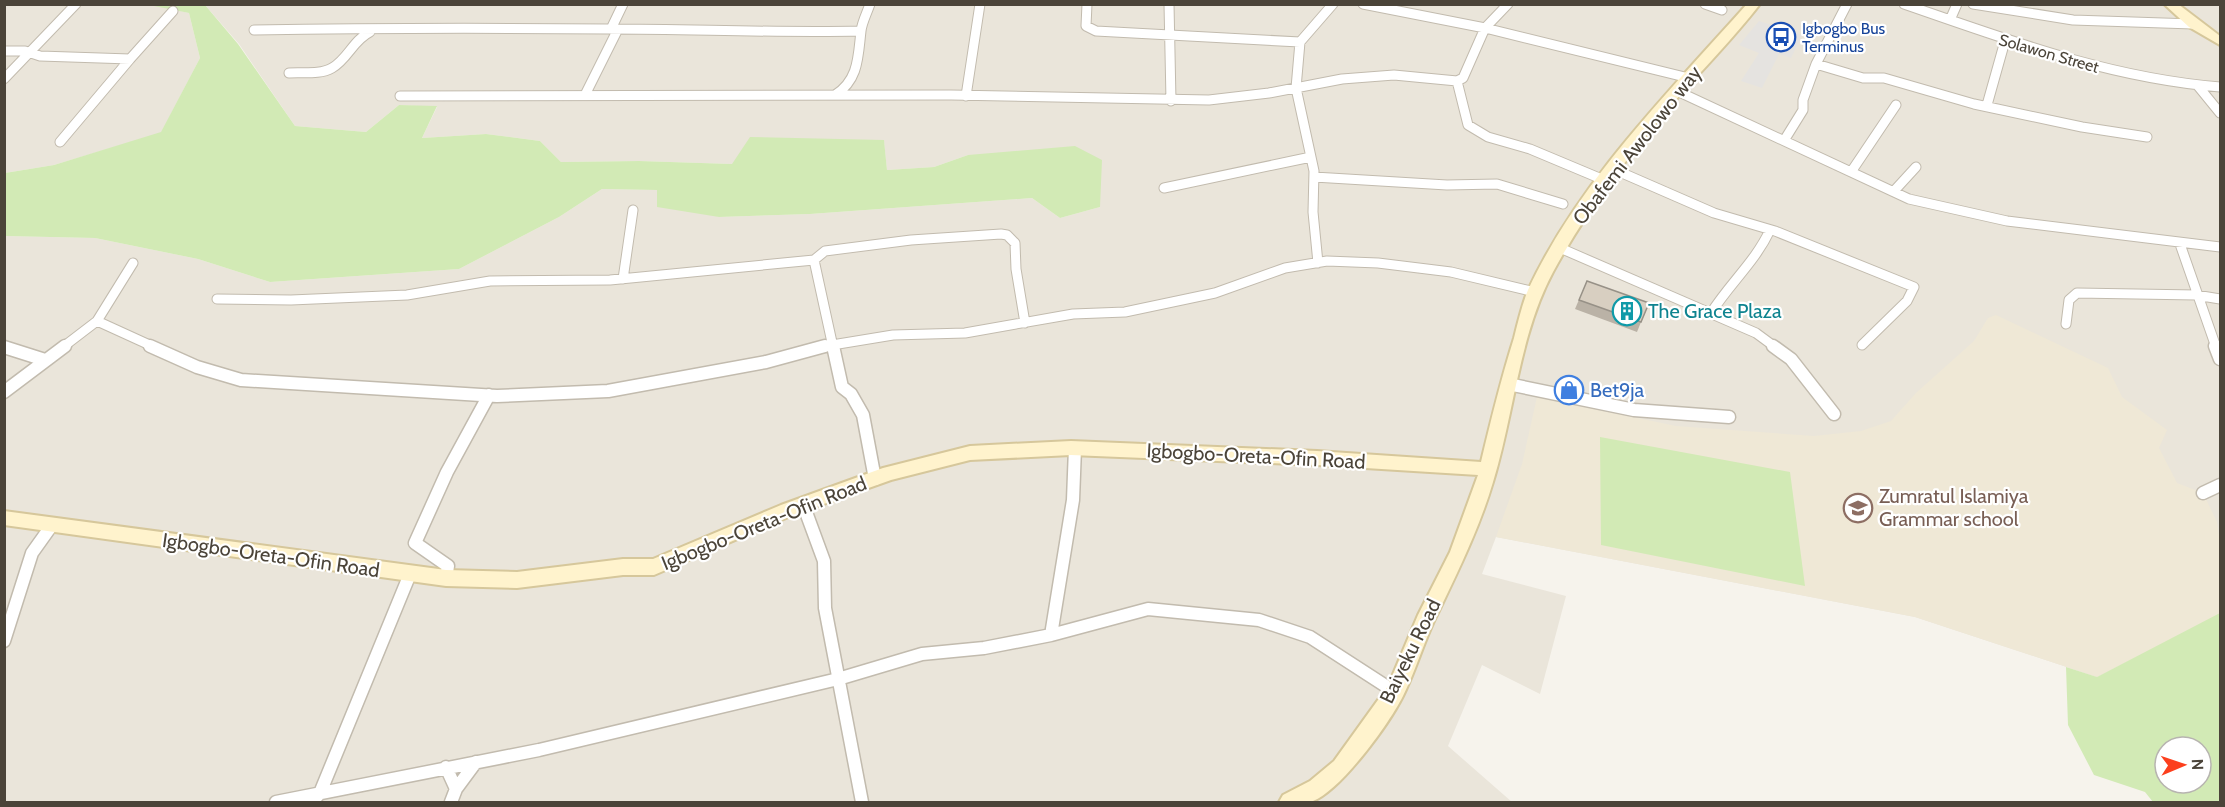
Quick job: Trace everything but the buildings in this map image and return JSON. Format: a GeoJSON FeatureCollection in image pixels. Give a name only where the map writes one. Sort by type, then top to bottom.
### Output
{"type":"FeatureCollection","features":[{"type":"Feature","properties":{"kind":"main road","name":"Obafemi Awolowo way"},"geometry":{"type":"LineString","coordinates":[[1488,469],[1508,384],[1535,292],[1581,211],[1677,92],[1754,4]]}},
{"type":"Feature","properties":{"kind":"main road"},"geometry":{"type":"LineString","coordinates":[[2170,4],[2193,24],[2220,41]]}},
{"type":"Feature","properties":{"kind":"main road","name":"Igbogbo-Oreta-Ofin Road"},"geometry":{"type":"LineString","coordinates":[[4,518],[410,574],[446,578],[518,580],[623,567],[654,567],[803,504],[875,478],[970,453],[1075,448],[1488,469]]}},
{"type":"Feature","properties":{"kind":"main road","name":"Baiyeku Road"},"geometry":{"type":"LineString","coordinates":[[1290,802],[1317,788],[1341,768],[1395,692],[1427,615],[1459,553],[1488,469]]}},
{"type":"Feature","properties":{"kind":"street"},"geometry":{"type":"LineString","coordinates":[[4,79],[76,4]]}},
{"type":"Feature","properties":{"kind":"street"},"geometry":{"type":"LineString","coordinates":[[585,95],[615,29],[623,4]]}},
{"type":"Feature","properties":{"kind":"street"},"geometry":{"type":"LineString","coordinates":[[832,96],[847,87],[862,47],[861,31],[870,4]]}},
{"type":"Feature","properties":{"kind":"street"},"geometry":{"type":"LineString","coordinates":[[966,96],[980,4]]}},
{"type":"Feature","properties":{"kind":"street"},"geometry":{"type":"LineString","coordinates":[[1087,4],[1086,26],[1089,29],[1300,42]]}},
{"type":"Feature","properties":{"kind":"street"},"geometry":{"type":"LineString","coordinates":[[1170,4],[1171,101]]}},
{"type":"Feature","properties":{"kind":"street"},"geometry":{"type":"LineString","coordinates":[[1318,263],[1313,212],[1314,177],[1296,88],[1300,42],[1333,4]]}},
{"type":"Feature","properties":{"kind":"street"},"geometry":{"type":"LineString","coordinates":[[1363,4],[1485,28],[1689,78]]}},
{"type":"Feature","properties":{"kind":"street"},"geometry":{"type":"LineString","coordinates":[[400,96],[966,96],[1171,101],[1209,100],[1342,79],[1394,75],[1457,81],[1463,78],[1485,28],[1508,4]]}},
{"type":"Feature","properties":{"kind":"street"},"geometry":{"type":"LineString","coordinates":[[1705,4],[1722,10]]}},
{"type":"Feature","properties":{"kind":"street"},"geometry":{"type":"LineString","coordinates":[[1785,140],[1803,110],[1803,100],[1816,64],[1847,4]]}},
{"type":"Feature","properties":{"kind":"street","name":"Solawon Street"},"geometry":{"type":"LineString","coordinates":[[1904,4],[2005,41],[2123,73],[2198,86],[2220,87]]}},
{"type":"Feature","properties":{"kind":"street"},"geometry":{"type":"LineString","coordinates":[[1950,20],[1957,4]]}},
{"type":"Feature","properties":{"kind":"street"},"geometry":{"type":"LineString","coordinates":[[1978,5],[2073,20],[2193,24]]}},
{"type":"Feature","properties":{"kind":"street"},"geometry":{"type":"LineString","coordinates":[[60,142],[173,10]]}},
{"type":"Feature","properties":{"kind":"street"},"geometry":{"type":"LineString","coordinates":[[254,30],[376,30],[405,27],[444,30],[615,29],[784,33],[861,31]]}},
{"type":"Feature","properties":{"kind":"street"},"geometry":{"type":"LineString","coordinates":[[289,73],[331,69],[346,54],[357,38],[376,30]]}},
{"type":"Feature","properties":{"kind":"street"},"geometry":{"type":"LineString","coordinates":[[1987,105],[2005,41]]}},
{"type":"Feature","properties":{"kind":"street"},"geometry":{"type":"LineString","coordinates":[[4,51],[40,56],[130,59]]}},
{"type":"Feature","properties":{"kind":"street"},"geometry":{"type":"LineString","coordinates":[[1816,64],[1863,78],[1884,78],[2082,127],[2147,137]]}},
{"type":"Feature","properties":{"kind":"street"},"geometry":{"type":"LineString","coordinates":[[1457,81],[1468,125],[1488,137],[1609,174],[1714,213],[1770,230],[1914,286],[1911,296],[1868,335],[1862,345]]}},
{"type":"Feature","properties":{"kind":"street"},"geometry":{"type":"LineString","coordinates":[[2198,86],[2220,113]]}},
{"type":"Feature","properties":{"kind":"street"},"geometry":{"type":"LineString","coordinates":[[1677,92],[1909,199],[1968,214],[2180,244],[2220,247]]}},
{"type":"Feature","properties":{"kind":"street"},"geometry":{"type":"LineString","coordinates":[[1851,172],[1896,105]]}},
{"type":"Feature","properties":{"kind":"street"},"geometry":{"type":"LineString","coordinates":[[1164,188],[1311,157]]}},
{"type":"Feature","properties":{"kind":"street"},"geometry":{"type":"LineString","coordinates":[[1894,191],[1916,166]]}},
{"type":"Feature","properties":{"kind":"street"},"geometry":{"type":"LineString","coordinates":[[1314,177],[1447,185],[1497,184],[1563,204]]}},
{"type":"Feature","properties":{"kind":"street"},"geometry":{"type":"LineString","coordinates":[[623,279],[633,210]]}},
{"type":"Feature","properties":{"kind":"street"},"geometry":{"type":"LineString","coordinates":[[1711,314],[1721,297],[1760,252],[1770,230]]}},
{"type":"Feature","properties":{"kind":"street"},"geometry":{"type":"LineString","coordinates":[[217,299],[291,300],[395,296],[426,293],[490,281],[623,279],[814,260],[825,251],[900,242],[1007,235],[1015,243],[1016,270],[1025,322]]}},
{"type":"Feature","properties":{"kind":"street"},"geometry":{"type":"LineString","coordinates":[[2180,244],[2220,358]]}},
{"type":"Feature","properties":{"kind":"street"},"geometry":{"type":"LineString","coordinates":[[1560,249],[1756,333],[1791,359],[1834,414]]}},
{"type":"Feature","properties":{"kind":"street"},"geometry":{"type":"LineString","coordinates":[[814,260],[834,342],[842,387],[854,394],[863,420],[875,478]]}},
{"type":"Feature","properties":{"kind":"street"},"geometry":{"type":"LineString","coordinates":[[4,392],[97,321],[133,263]]}},
{"type":"Feature","properties":{"kind":"street"},"geometry":{"type":"LineString","coordinates":[[97,321],[197,367],[241,380],[489,395],[608,391],[766,362],[834,342],[893,335],[965,333],[1072,314],[1125,312],[1215,293],[1285,268],[1318,263],[1378,263],[1451,272],[1535,292]]}},
{"type":"Feature","properties":{"kind":"street"},"geometry":{"type":"LineString","coordinates":[[2066,324],[2070,296],[2077,293],[2196,295],[2220,298]]}},
{"type":"Feature","properties":{"kind":"street"},"geometry":{"type":"LineString","coordinates":[[4,347],[45,360]]}},
{"type":"Feature","properties":{"kind":"street"},"geometry":{"type":"LineString","coordinates":[[1508,384],[1634,410],[1729,417]]}},
{"type":"Feature","properties":{"kind":"street"},"geometry":{"type":"LineString","coordinates":[[446,578],[448,566],[441,557],[422,552],[415,543],[447,472],[489,395]]}},
{"type":"Feature","properties":{"kind":"street"},"geometry":{"type":"LineString","coordinates":[[1051,634],[1073,500],[1072,478],[1075,448]]}},
{"type":"Feature","properties":{"kind":"street"},"geometry":{"type":"LineString","coordinates":[[2203,493],[2220,485]]}},
{"type":"Feature","properties":{"kind":"street"},"geometry":{"type":"LineString","coordinates":[[803,504],[824,561],[825,608],[862,802]]}},
{"type":"Feature","properties":{"kind":"street"},"geometry":{"type":"LineString","coordinates":[[4,641],[32,553],[52,525]]}},
{"type":"Feature","properties":{"kind":"street"},"geometry":{"type":"LineString","coordinates":[[316,798],[410,574]]}},
{"type":"Feature","properties":{"kind":"street"},"geometry":{"type":"LineString","coordinates":[[276,802],[316,798],[446,767],[539,750],[838,679],[922,654],[984,648],[1051,634],[1148,609],[1259,620],[1310,638],[1395,692]]}},
{"type":"Feature","properties":{"kind":"street"},"geometry":{"type":"LineString","coordinates":[[451,802],[456,789],[476,762]]}},
{"type":"Feature","properties":{"kind":"street"},"geometry":{"type":"LineString","coordinates":[[446,767],[456,789]]}},
{"type":"Feature","properties":{"kind":"shaded area"},"geometry":{"type":"Polygon","coordinates":[[[149,4],[189,13],[200,58],[161,133],[54,165],[5,173],[5,5],[149,4]]]}},
{"type":"Feature","properties":{"kind":"shaded area"},"geometry":{"type":"Polygon","coordinates":[[[205,5],[2220,5],[2220,613],[2097,677],[1915,617],[1496,537],[1482,574],[1566,596],[1540,694],[1482,665],[1448,746],[1512,802],[5,802],[5,236],[95,238],[198,259],[270,282],[459,269],[559,217],[602,189],[657,190],[719,217],[810,214],[1032,198],[1060,218],[1100,207],[968,155],[934,167],[887,170],[884,141],[732,164],[639,161],[561,162],[540,141],[486,134],[422,138],[437,107],[399,105],[366,132],[295,126],[239,44],[205,5]]]}},
{"type":"Feature","properties":{"kind":"shaded area"},"geometry":{"type":"Polygon","coordinates":[[[1759,21],[1802,35],[1791,58],[1779,54],[1762,88],[1741,81],[1759,53],[1739,45],[1759,21]]]}},
{"type":"Feature","properties":{"kind":"shaded area","name":"Zumratul Islamiya Grammar school"},"geometry":{"type":"Polygon","coordinates":[[[1996,315],[2108,368],[2122,397],[2167,430],[2159,448],[2177,483],[2203,493],[2217,522],[2220,542],[2220,613],[2217,616],[2097,677],[1915,617],[1496,537],[1522,464],[1537,397],[1676,426],[1814,436],[1861,431],[1891,421],[1916,393],[1974,341],[1988,318],[1996,315]]]}},
{"type":"Feature","properties":{"kind":"green space"},"geometry":{"type":"Polygon","coordinates":[[[149,5],[205,5],[238,44],[295,126],[366,132],[399,105],[437,106],[422,138],[486,134],[540,141],[561,162],[639,161],[732,164],[750,137],[884,140],[887,170],[934,167],[968,155],[1075,146],[1102,160],[1100,207],[1060,218],[1032,198],[810,214],[719,217],[657,207],[657,190],[602,189],[559,217],[459,269],[270,282],[198,259],[95,238],[5,236],[5,173],[54,165],[161,132],[200,58],[189,13],[149,5]]]}},
{"type":"Feature","properties":{"kind":"green space"},"geometry":{"type":"Polygon","coordinates":[[[1600,437],[1790,472],[1805,586],[1601,545],[1600,437]]]}},
{"type":"Feature","properties":{"kind":"green space"},"geometry":{"type":"Polygon","coordinates":[[[2220,613],[2220,802],[2153,802],[2145,792],[2094,775],[2068,725],[2066,667],[2097,677],[2220,613]]]}},
{"type":"Feature","properties":{"kind":"place","name":"Igbogbo Bus Terminus"},"geometry":{"type":"Point","coordinates":[1781,37]}},
{"type":"Feature","properties":{"kind":"place","name":"The Grace Plaza"},"geometry":{"type":"Point","coordinates":[1627,311]}},
{"type":"Feature","properties":{"kind":"place","name":"Bet9ja"},"geometry":{"type":"Point","coordinates":[1569,390]}},
{"type":"Feature","properties":{"kind":"place","name":"Zumratul Islamiya Grammar school"},"geometry":{"type":"Point","coordinates":[1858,508]}}]}
